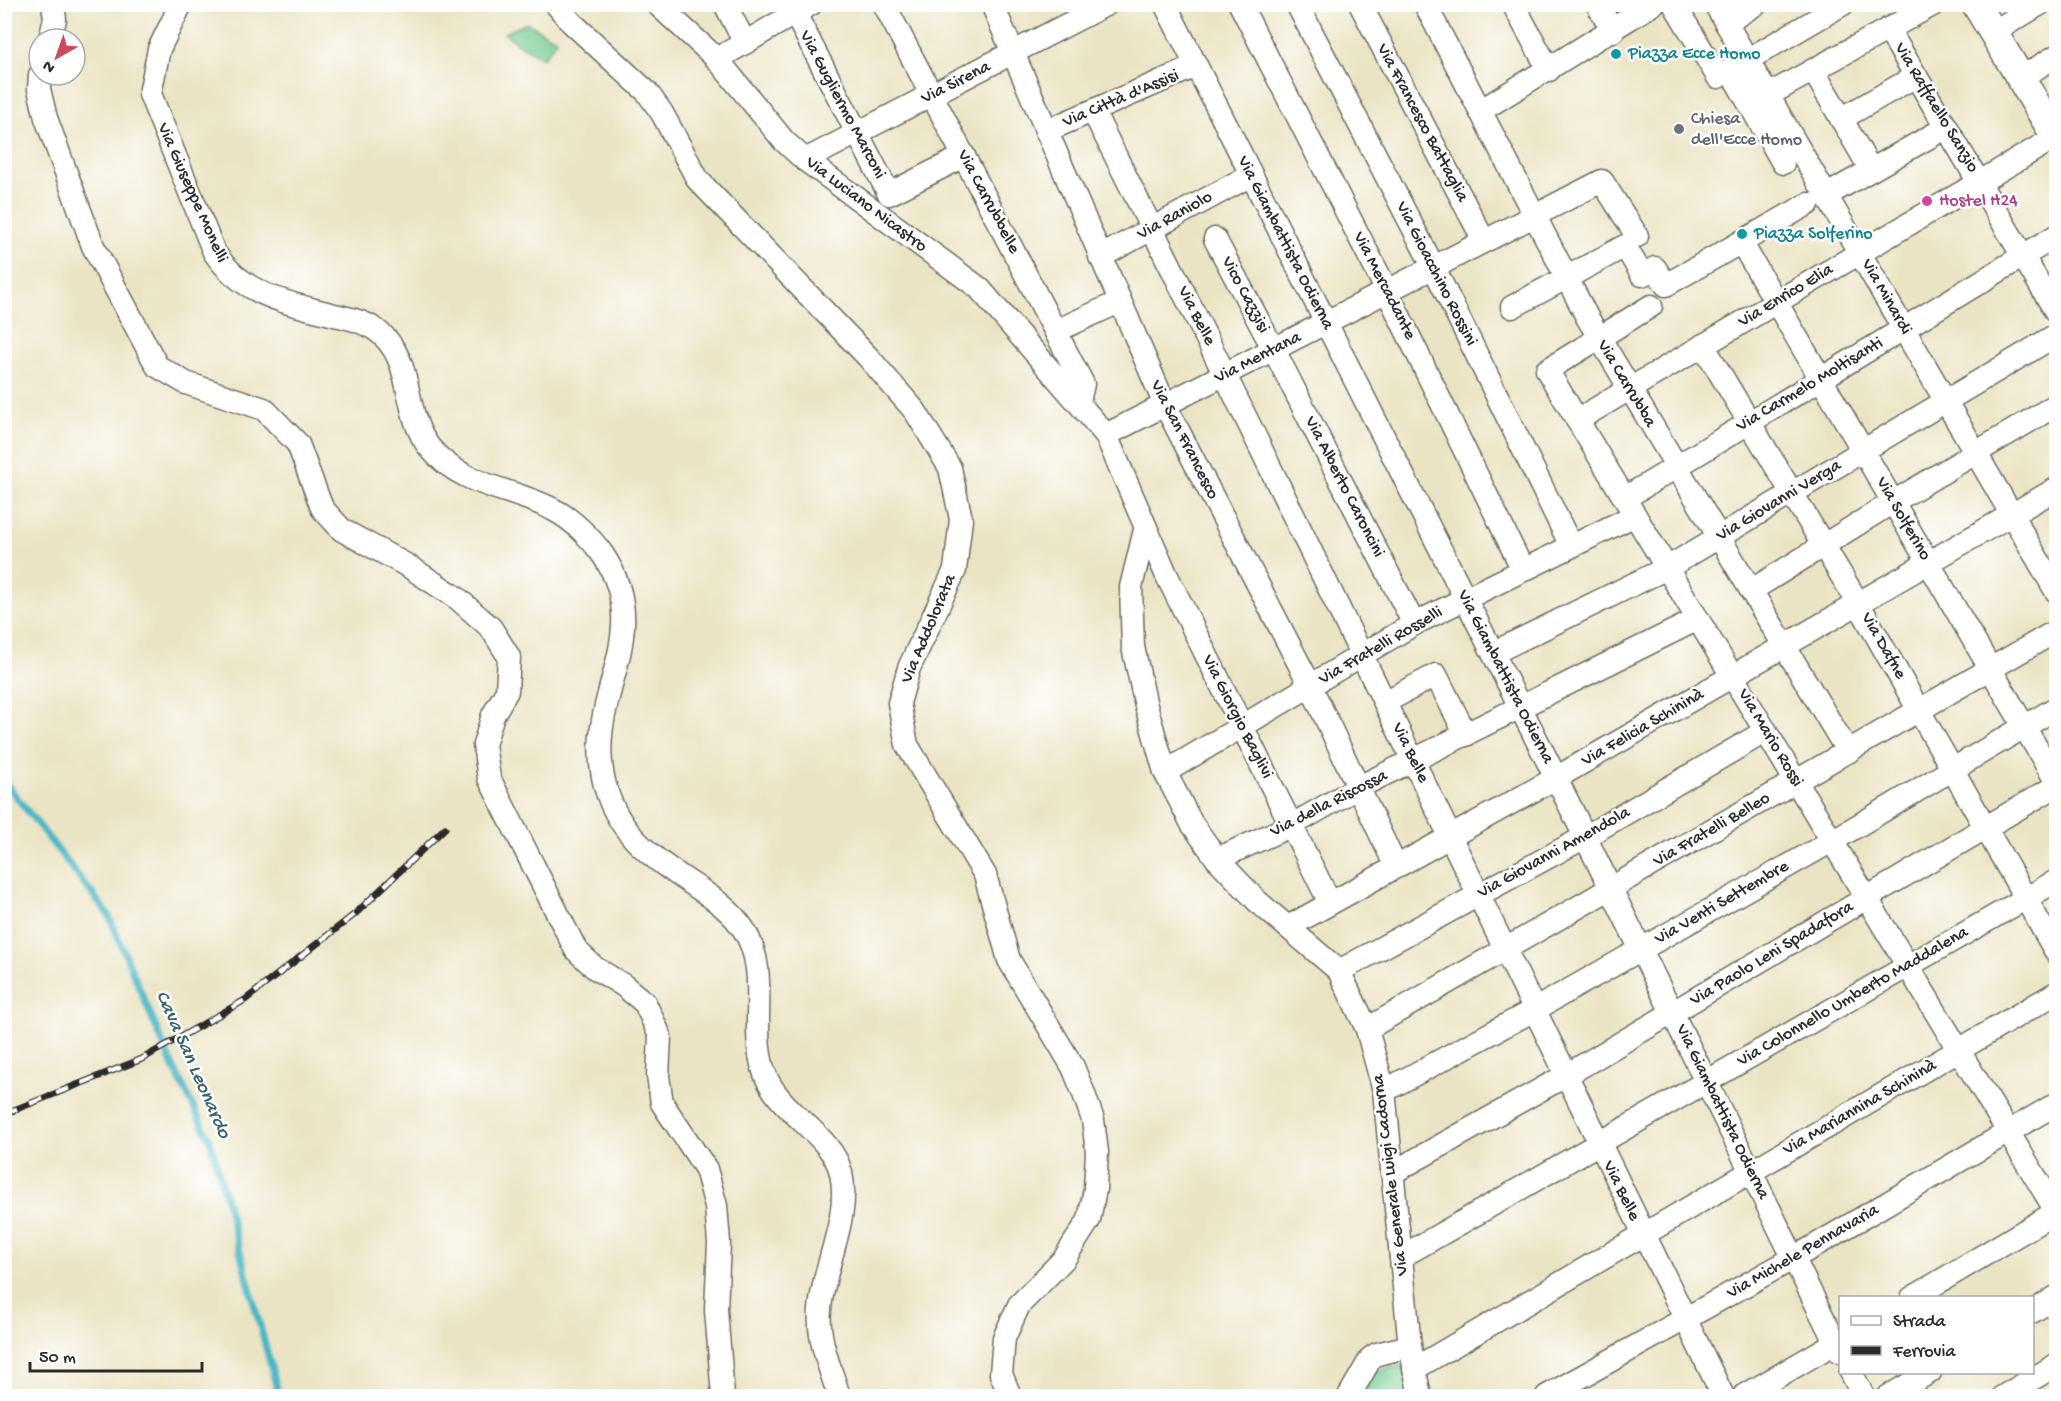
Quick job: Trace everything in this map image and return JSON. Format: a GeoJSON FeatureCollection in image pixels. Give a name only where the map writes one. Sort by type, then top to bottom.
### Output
{"type":"FeatureCollection","features":[{"type":"Feature","properties":{"kind":"street"},"geometry":{"type":"LineString","coordinates":[[53,4],[56,19],[54,27]]}},
{"type":"Feature","properties":{"kind":"street","name":"Via Giuseppe Monelli"},"geometry":{"type":"LineString","coordinates":[[181,4],[159,49],[150,94],[214,252],[227,271],[249,288],[281,301],[362,322],[377,330],[393,347],[403,366],[417,426],[429,448],[450,466],[476,482],[555,510],[581,530],[603,556],[622,594],[625,628],[600,731],[603,775],[614,813],[634,840],[659,862],[719,903],[743,929],[758,958],[761,1055],[767,1080],[787,1110],[826,1144],[841,1171],[843,1211],[825,1270],[819,1315],[826,1357],[839,1396]]}},
{"type":"Feature","properties":{"kind":"street","name":"Via Addolorata"},"geometry":{"type":"LineString","coordinates":[[556,4],[571,22],[647,92],[662,113],[698,180],[868,357],[915,411],[950,468],[961,519],[956,570],[909,668],[899,703],[907,745],[985,875],[1009,960],[1073,1067],[1084,1094],[1093,1120],[1097,1152],[1095,1190],[1089,1220],[1064,1259],[1019,1305],[1004,1338],[1001,1374],[1010,1396]]}},
{"type":"Feature","properties":{"kind":"street","name":"Via Luciano Nicastro"},"geometry":{"type":"LineString","coordinates":[[657,4],[717,59],[784,141],[805,160],[979,288],[1106,435]]}},
{"type":"Feature","properties":{"kind":"street"},"geometry":{"type":"LineString","coordinates":[[725,4],[745,43]]}},
{"type":"Feature","properties":{"kind":"street","name":"Via Carrubbelle"},"geometry":{"type":"LineString","coordinates":[[884,4],[1083,384],[1079,401]]}},
{"type":"Feature","properties":{"kind":"street","name":"Via San Francesco"},"geometry":{"type":"LineString","coordinates":[[992,4],[1165,405],[1311,687],[1396,867]]}},
{"type":"Feature","properties":{"kind":"street","name":"Via Sirena"},"geometry":{"type":"LineString","coordinates":[[805,160],[1107,4]]}},
{"type":"Feature","properties":{"kind":"street","name":"Via Giambattista Odierna"},"geometry":{"type":"LineString","coordinates":[[1165,4],[1839,1345]]}},
{"type":"Feature","properties":{"kind":"street","name":"Via Mercadante"},"geometry":{"type":"LineString","coordinates":[[1240,4],[1387,291],[1523,570]]}},
{"type":"Feature","properties":{"kind":"street","name":"Via Gioacchino Rossini"},"geometry":{"type":"LineString","coordinates":[[1298,4],[1433,266],[1572,546]]}},
{"type":"Feature","properties":{"kind":"street","name":"Via Francesco Battaglia"},"geometry":{"type":"LineString","coordinates":[[1360,4],[1484,241]]}},
{"type":"Feature","properties":{"kind":"street","name":"Via Carrubba"},"geometry":{"type":"LineString","coordinates":[[1425,4],[1598,336],[1848,752]]}},
{"type":"Feature","properties":{"kind":"street"},"geometry":{"type":"LineString","coordinates":[[1513,4],[1549,70]]}},
{"type":"Feature","properties":{"kind":"street"},"geometry":{"type":"LineString","coordinates":[[1480,111],[1570,57],[1606,20],[1653,4]]}},
{"type":"Feature","properties":{"kind":"street"},"geometry":{"type":"LineString","coordinates":[[1674,4],[1718,77],[1843,4]]}},
{"type":"Feature","properties":{"kind":"street"},"geometry":{"type":"LineString","coordinates":[[1721,14],[1756,4]]}},
{"type":"Feature","properties":{"kind":"street"},"geometry":{"type":"LineString","coordinates":[[1768,95],[1934,4]]}},
{"type":"Feature","properties":{"kind":"street"},"geometry":{"type":"LineString","coordinates":[[1976,4],[2056,136]]}},
{"type":"Feature","properties":{"kind":"street"},"geometry":{"type":"LineString","coordinates":[[1993,32],[2040,4]]}},
{"type":"Feature","properties":{"kind":"street"},"geometry":{"type":"LineString","coordinates":[[717,59],[798,8]]}},
{"type":"Feature","properties":{"kind":"street","name":"Via Gugliermo Marconi"},"geometry":{"type":"LineString","coordinates":[[798,8],[857,134],[889,194],[964,156]]}},
{"type":"Feature","properties":{"kind":"street","name":"Via Minardi"},"geometry":{"type":"LineString","coordinates":[[1721,14],[1732,69],[1768,95],[1817,199],[1860,251],[2056,591]]}},
{"type":"Feature","properties":{"kind":"street","name":"Via Raffaello Sanzio"},"geometry":{"type":"LineString","coordinates":[[1888,29],[2056,312]]}},
{"type":"Feature","properties":{"kind":"street"},"geometry":{"type":"LineString","coordinates":[[2021,78],[2056,56]]}},
{"type":"Feature","properties":{"kind":"street","name":"Via Città d'Assisi"},"geometry":{"type":"LineString","coordinates":[[1046,131],[1196,66]]}},
{"type":"Feature","properties":{"kind":"street"},"geometry":{"type":"LineString","coordinates":[[1732,69],[1784,164]]}},
{"type":"Feature","properties":{"kind":"street"},"geometry":{"type":"LineString","coordinates":[[1813,70],[1871,170]]}},
{"type":"Feature","properties":{"kind":"street"},"geometry":{"type":"LineString","coordinates":[[1841,119],[1916,76]]}},
{"type":"Feature","properties":{"kind":"street"},"geometry":{"type":"LineString","coordinates":[[39,87],[46,118],[93,246],[157,366],[186,383],[264,410],[298,444],[322,508],[342,530],[408,566],[457,598],[490,628],[509,657],[507,691],[493,715],[484,746],[489,778],[576,950],[596,968],[623,985],[645,1003],[660,1036],[658,1076],[662,1103],[706,1169],[716,1206],[719,1243],[716,1310],[723,1396]]}},
{"type":"Feature","properties":{"kind":"street","name":"Via Belle"},"geometry":{"type":"LineString","coordinates":[[1093,111],[1226,375],[1451,836],[1565,1077],[1723,1396]]}},
{"type":"Feature","properties":{"kind":"street"},"geometry":{"type":"LineString","coordinates":[[1512,307],[1625,246],[1642,275],[1656,268],[1666,285],[1745,249],[1817,199],[1947,127]]}},
{"type":"Feature","properties":{"kind":"street","name":"Via Enrico Elia"},"geometry":{"type":"LineString","coordinates":[[1577,420],[2056,136]]}},
{"type":"Feature","properties":{"kind":"street","name":"Via Raniolo"},"geometry":{"type":"LineString","coordinates":[[1100,257],[1251,175]]}},
{"type":"Feature","properties":{"kind":"street","name":"Via Mentana"},"geometry":{"type":"LineString","coordinates":[[1106,435],[1602,181],[1637,236]]}},
{"type":"Feature","properties":{"kind":"street","name":"Via Carmelo Moltisanti"},"geometry":{"type":"LineString","coordinates":[[1630,506],[1675,466],[1821,380],[2056,236]]}},
{"type":"Feature","properties":{"kind":"street","name":"Vico Cazzisi"},"geometry":{"type":"LineString","coordinates":[[1215,240],[1275,350]]}},
{"type":"Feature","properties":{"kind":"street","name":"Via Solferino"},"geometry":{"type":"LineString","coordinates":[[1745,249],[2056,781]]}},
{"type":"Feature","properties":{"kind":"street"},"geometry":{"type":"LineString","coordinates":[[1056,331],[1119,302]]}},
{"type":"Feature","properties":{"kind":"street","name":"Via Mario Rossi"},"geometry":{"type":"LineString","coordinates":[[1651,306],[1598,336],[1547,370],[2056,1212]]}},
{"type":"Feature","properties":{"kind":"street","name":"Via Giovanni Verga"},"geometry":{"type":"LineString","coordinates":[[1493,653],[1667,568],[2056,334]]}},
{"type":"Feature","properties":{"kind":"street","name":"Via Dafne"},"geometry":{"type":"LineString","coordinates":[[1702,345],[1858,603],[2056,952]]}},
{"type":"Feature","properties":{"kind":"street","name":"Via Alberto Caroncini"},"geometry":{"type":"LineString","coordinates":[[1275,350],[1414,624]]}},
{"type":"Feature","properties":{"kind":"street"},"geometry":{"type":"LineString","coordinates":[[1752,591],[1893,502],[2056,405]]}},
{"type":"Feature","properties":{"kind":"street","name":"Via Giorgio Baglivi"},"geometry":{"type":"LineString","coordinates":[[1106,435],[1145,530],[1330,903]]}},
{"type":"Feature","properties":{"kind":"street","name":"Via Felicia Schininà"},"geometry":{"type":"LineString","coordinates":[[1288,927],[1556,778],[2056,489]]}},
{"type":"Feature","properties":{"kind":"street","name":"Via Fratelli Rosselli"},"geometry":{"type":"LineString","coordinates":[[1165,772],[1353,662],[1361,653],[1414,624],[1572,546],[1630,506]]}},
{"type":"Feature","properties":{"kind":"street","name":"Via Generale Luigi Cadorna"},"geometry":{"type":"LineString","coordinates":[[1145,530],[1131,587],[1133,647],[1146,706],[1165,772],[1192,824],[1217,859],[1257,901],[1339,971],[1367,1029],[1384,1091],[1410,1346],[1420,1396]]}},
{"type":"Feature","properties":{"kind":"street","name":"Via della Riscossa"},"geometry":{"type":"LineString","coordinates":[[1217,859],[1292,825],[1357,788],[1521,709],[1698,619]]}},
{"type":"Feature","properties":{"kind":"street","name":"Via Fratelli Belleo"},"geometry":{"type":"LineString","coordinates":[[1367,1029],[2056,631]]}},
{"type":"Feature","properties":{"kind":"street"},"geometry":{"type":"LineString","coordinates":[[1385,702],[1436,675],[1466,735]]}},
{"type":"Feature","properties":{"kind":"street","name":"Via Venti Settembre"},"geometry":{"type":"LineString","coordinates":[[1384,1091],[1534,1010],[1832,841],[2056,708]]}},
{"type":"Feature","properties":{"kind":"street","name":"Via Giovanni Amendola"},"geometry":{"type":"LineString","coordinates":[[1339,971],[1585,837],[1766,731]]}},
{"type":"Feature","properties":{"kind":"street","name":"Via Paolo Leni Spadafora"},"geometry":{"type":"LineString","coordinates":[[1392,1173],[1565,1077],[2056,786]]}},
{"type":"Feature","properties":{"kind":"street","name":"Via Colonnello Umberto Maddalena"},"geometry":{"type":"LineString","coordinates":[[1401,1257],[2056,881]]}},
{"type":"Feature","properties":{"kind":"street","name":"Via Mariannina Schininà"},"geometry":{"type":"LineString","coordinates":[[1414,1369],[2056,993]]}},
{"type":"Feature","properties":{"kind":"street","name":"Via Michele Pennavaria"},"geometry":{"type":"LineString","coordinates":[[1547,1396],[1794,1258],[2056,1104]]}},
{"type":"Feature","properties":{"kind":"street"},"geometry":{"type":"LineString","coordinates":[[1915,1296],[2056,1212]]}},
{"type":"Feature","properties":{"kind":"street"},"geometry":{"type":"LineString","coordinates":[[2034,1311],[2056,1298]]}},
{"type":"Feature","properties":{"kind":"street"},"geometry":{"type":"LineString","coordinates":[[1744,1396],[1839,1345]]}},
{"type":"Feature","properties":{"kind":"street"},"geometry":{"type":"LineString","coordinates":[[1349,1396],[1371,1358],[1377,1353],[1410,1346]]}},
{"type":"Feature","properties":{"kind":"street"},"geometry":{"type":"LineString","coordinates":[[2004,1396],[2056,1365]]}},
{"type":"Feature","properties":{"kind":"street"},"geometry":{"type":"LineString","coordinates":[[1852,1374],[1863,1396]]}},
{"type":"Feature","properties":{"kind":"street"},"geometry":{"type":"LineString","coordinates":[[1889,1396],[1927,1374]]}},
{"type":"Feature","properties":{"kind":"green space"},"geometry":{"type":"Polygon","coordinates":[[[527,23],[557,40],[543,58],[504,33],[527,23]]]}},
{"type":"Feature","properties":{"kind":"green space"},"geometry":{"type":"Polygon","coordinates":[[[1405,1365],[1411,1396],[1363,1396],[1374,1371],[1405,1365]]]}},
{"type":"Feature","properties":{"kind":"waterway","name":"Cava San Leonardo"},"geometry":{"type":"LineString","coordinates":[[4,781],[108,914],[170,1060],[210,1140],[279,1396]]}},
{"type":"Feature","properties":{"kind":"railway"},"geometry":{"type":"LineString","coordinates":[[4,1114],[142,1059],[245,1000],[355,914],[445,828]]}},
{"type":"Feature","properties":{"kind":"place","name":"Piazza Ecce Homo"},"geometry":{"type":"Point","coordinates":[1616,54]}},
{"type":"Feature","properties":{"kind":"place","name":"Chiesa dell'Ecce Homo"},"geometry":{"type":"Point","coordinates":[1679,129]}},
{"type":"Feature","properties":{"kind":"place","name":"Hostel H24"},"geometry":{"type":"Point","coordinates":[1927,201]}},
{"type":"Feature","properties":{"kind":"place","name":"Piazza Solferino"},"geometry":{"type":"Point","coordinates":[1742,234]}}]}
